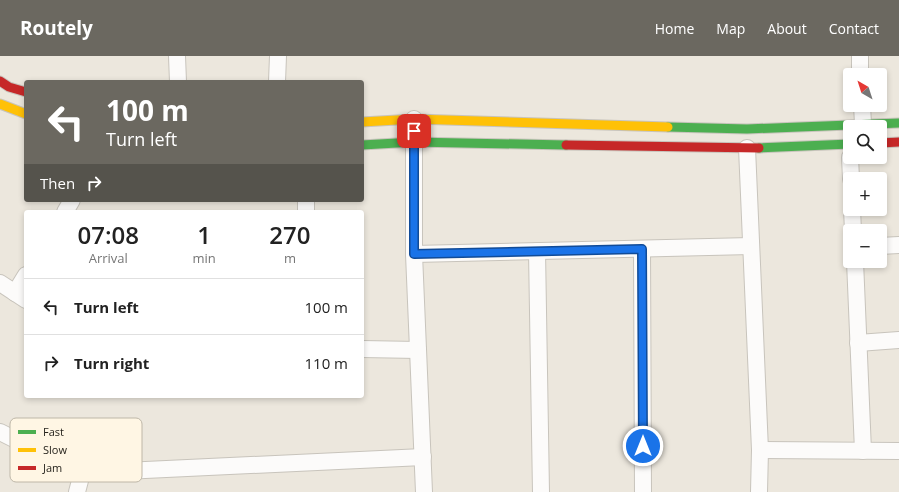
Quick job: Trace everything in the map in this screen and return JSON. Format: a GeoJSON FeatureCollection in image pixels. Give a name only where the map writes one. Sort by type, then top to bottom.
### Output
{"type":"FeatureCollection","features":[{"type":"Feature","properties":{"kind":"street"},"geometry":{"type":"LineString","coordinates":[[177,56],[178,80]]}},
{"type":"Feature","properties":{"kind":"street"},"geometry":{"type":"LineString","coordinates":[[277,80],[278,56]]}},
{"type":"Feature","properties":{"kind":"street"},"geometry":{"type":"LineString","coordinates":[[860,56],[860,68]]}},
{"type":"Feature","properties":{"kind":"street"},"geometry":{"type":"LineString","coordinates":[[0,81],[24,91]]}},
{"type":"Feature","properties":{"kind":"street"},"geometry":{"type":"LineString","coordinates":[[0,104],[24,113]]}},
{"type":"Feature","properties":{"kind":"street"},"geometry":{"type":"LineString","coordinates":[[364,122],[414,119],[747,129],[843,125]]}},
{"type":"Feature","properties":{"kind":"street"},"geometry":{"type":"LineString","coordinates":[[414,119],[414,254],[424,492]]}},
{"type":"Feature","properties":{"kind":"street"},"geometry":{"type":"LineString","coordinates":[[887,123],[899,123]]}},
{"type":"Feature","properties":{"kind":"street"},"geometry":{"type":"LineString","coordinates":[[364,145],[414,142],[747,148],[843,144]]}},
{"type":"Feature","properties":{"kind":"street"},"geometry":{"type":"LineString","coordinates":[[887,143],[899,142]]}},
{"type":"Feature","properties":{"kind":"street"},"geometry":{"type":"LineString","coordinates":[[747,148],[760,450],[759,492]]}},
{"type":"Feature","properties":{"kind":"street"},"geometry":{"type":"LineString","coordinates":[[887,246],[899,245]]}},
{"type":"Feature","properties":{"kind":"street"},"geometry":{"type":"LineString","coordinates":[[414,254],[751,246]]}},
{"type":"Feature","properties":{"kind":"street"},"geometry":{"type":"LineString","coordinates":[[642,249],[643,492]]}},
{"type":"Feature","properties":{"kind":"street"},"geometry":{"type":"LineString","coordinates":[[537,251],[540,492]]}},
{"type":"Feature","properties":{"kind":"street"},"geometry":{"type":"LineString","coordinates":[[855,268],[863,451]]}},
{"type":"Feature","properties":{"kind":"street"},"geometry":{"type":"LineString","coordinates":[[0,283],[20,297],[24,282]]}},
{"type":"Feature","properties":{"kind":"street"},"geometry":{"type":"LineString","coordinates":[[858,343],[899,340]]}},
{"type":"Feature","properties":{"kind":"street"},"geometry":{"type":"LineString","coordinates":[[364,349],[418,350]]}},
{"type":"Feature","properties":{"kind":"street"},"geometry":{"type":"LineString","coordinates":[[0,432],[10,437]]}},
{"type":"Feature","properties":{"kind":"street"},"geometry":{"type":"LineString","coordinates":[[760,450],[899,451]]}},
{"type":"Feature","properties":{"kind":"street"},"geometry":{"type":"LineString","coordinates":[[142,470],[423,457]]}},
{"type":"Feature","properties":{"kind":"street"},"geometry":{"type":"LineString","coordinates":[[77,492],[80,482]]}},
{"type":"Feature","properties":{"kind":"traffic: fast"},"geometry":{"type":"LineString","coordinates":[[668,127],[747,129],[899,123]]}},
{"type":"Feature","properties":{"kind":"traffic: fast"},"geometry":{"type":"LineString","coordinates":[[364,145],[414,142],[566,145]]}},
{"type":"Feature","properties":{"kind":"traffic: fast"},"geometry":{"type":"LineString","coordinates":[[759,148],[843,144]]}},
{"type":"Feature","properties":{"kind":"traffic: slow"},"geometry":{"type":"LineString","coordinates":[[0,104],[24,113]]}},
{"type":"Feature","properties":{"kind":"traffic: slow"},"geometry":{"type":"LineString","coordinates":[[364,122],[414,119],[668,127]]}},
{"type":"Feature","properties":{"kind":"traffic: jam"},"geometry":{"type":"LineString","coordinates":[[0,81],[9,87],[24,91]]}},
{"type":"Feature","properties":{"kind":"traffic: jam"},"geometry":{"type":"LineString","coordinates":[[887,143],[899,142]]}},
{"type":"Feature","properties":{"kind":"traffic: jam"},"geometry":{"type":"LineString","coordinates":[[566,145],[759,148]]}},
{"type":"Feature","properties":{"kind":"route"},"geometry":{"type":"LineString","coordinates":[[414,131],[414,254],[642,249],[643,446]]}}]}
